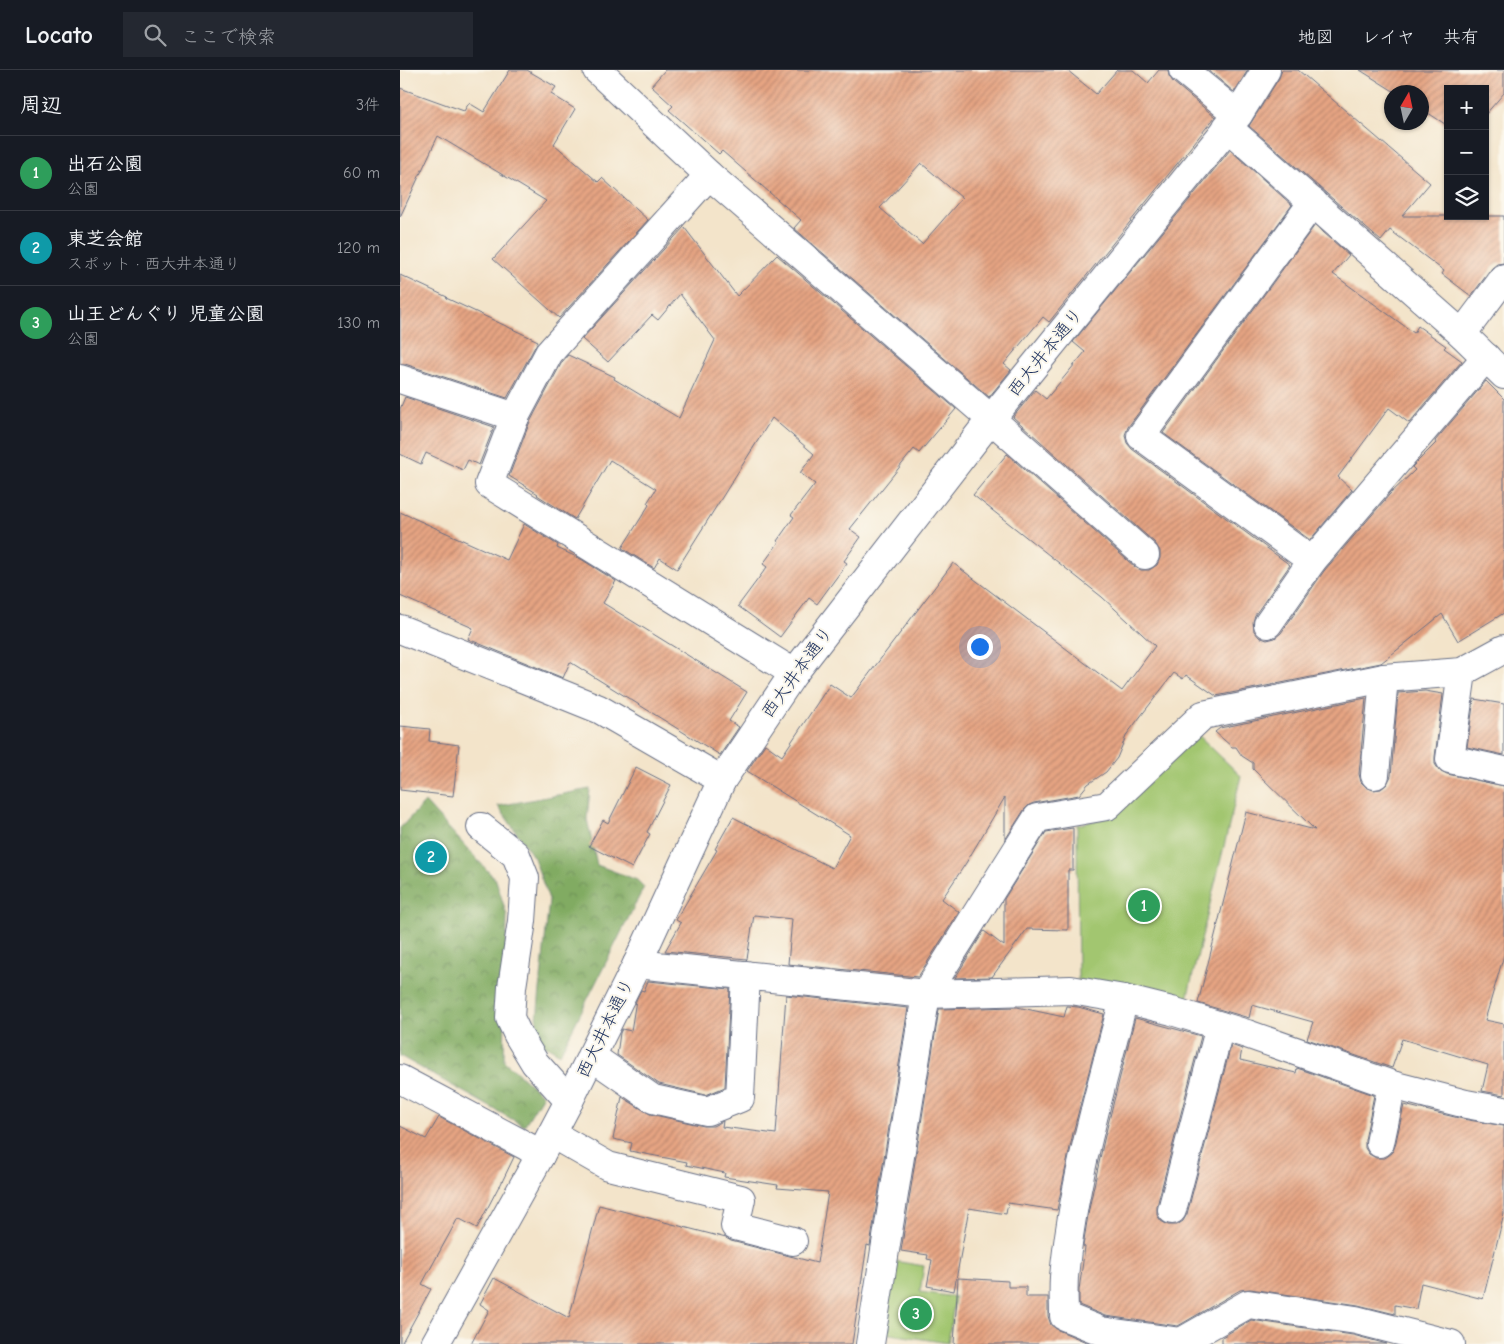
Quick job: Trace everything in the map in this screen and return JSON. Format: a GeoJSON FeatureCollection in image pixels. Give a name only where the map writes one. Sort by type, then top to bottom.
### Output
{"type":"FeatureCollection","features":[{"type":"Feature","properties":{"kind":"street"},"geometry":{"type":"LineString","coordinates":[[597,70],[709,175],[991,419],[1145,556]]}},
{"type":"Feature","properties":{"kind":"street"},"geometry":{"type":"LineString","coordinates":[[1183,70],[1313,202],[1462,334],[1495,366],[1312,561],[1268,624]]}},
{"type":"Feature","properties":{"kind":"street","name":"西大井本通り"},"geometry":{"type":"LineString","coordinates":[[435,1344],[546,1145],[637,964],[722,780],[794,673],[991,419],[1233,121],[1266,70]]}},
{"type":"Feature","properties":{"kind":"street"},"geometry":{"type":"LineString","coordinates":[[709,175],[549,354],[515,417],[489,484],[794,673]]}},
{"type":"Feature","properties":{"kind":"street"},"geometry":{"type":"LineString","coordinates":[[1312,561],[1142,436],[1313,202]]}},
{"type":"Feature","properties":{"kind":"street"},"geometry":{"type":"LineString","coordinates":[[1462,334],[1504,278]]}},
{"type":"Feature","properties":{"kind":"street"},"geometry":{"type":"LineString","coordinates":[[400,379],[515,417]]}},
{"type":"Feature","properties":{"kind":"street"},"geometry":{"type":"LineString","coordinates":[[400,629],[599,709],[722,780]]}},
{"type":"Feature","properties":{"kind":"street"},"geometry":{"type":"LineString","coordinates":[[870,1344],[926,994],[1038,818],[1107,806],[1202,715],[1384,678],[1462,672],[1504,649]]}},
{"type":"Feature","properties":{"kind":"street"},"geometry":{"type":"LineString","coordinates":[[1462,672],[1450,759],[1504,771]]}},
{"type":"Feature","properties":{"kind":"street"},"geometry":{"type":"LineString","coordinates":[[1375,775],[1384,678]]}},
{"type":"Feature","properties":{"kind":"street"},"geometry":{"type":"LineString","coordinates":[[481,827],[516,855],[525,878],[510,1018],[518,1036],[535,1063],[568,1101]]}},
{"type":"Feature","properties":{"kind":"street"},"geometry":{"type":"LineString","coordinates":[[637,964],[926,994],[1071,990],[1124,999],[1220,1026],[1392,1085],[1466,1104],[1504,1111]]}},
{"type":"Feature","properties":{"kind":"street"},"geometry":{"type":"LineString","coordinates":[[591,1056],[653,1099],[707,1111],[740,1098],[746,976]]}},
{"type":"Feature","properties":{"kind":"street"},"geometry":{"type":"LineString","coordinates":[[1124,999],[1092,1121],[1074,1204],[1064,1279],[1064,1316],[1101,1331],[1181,1342],[1248,1304],[1356,1320],[1451,1344]]}},
{"type":"Feature","properties":{"kind":"street"},"geometry":{"type":"LineString","coordinates":[[1172,1210],[1220,1026]]}},
{"type":"Feature","properties":{"kind":"street"},"geometry":{"type":"LineString","coordinates":[[400,1079],[528,1147],[546,1145],[608,1166],[741,1199],[734,1226],[793,1240]]}},
{"type":"Feature","properties":{"kind":"street"},"geometry":{"type":"LineString","coordinates":[[1380,1143],[1392,1085]]}},
{"type":"Feature","properties":{"kind":"green space"},"geometry":{"type":"Polygon","coordinates":[[[1195,732],[1241,776],[1185,1007],[1078,986],[1077,825],[1105,818],[1195,732]]]}},
{"type":"Feature","properties":{"kind":"green space"},"geometry":{"type":"Polygon","coordinates":[[[590,789],[587,819],[597,865],[637,880],[644,887],[560,1054],[535,1039],[549,900],[534,858],[498,806],[590,789]]]}},
{"type":"Feature","properties":{"kind":"green space"},"geometry":{"type":"Polygon","coordinates":[[[425,802],[496,880],[507,916],[504,1061],[543,1095],[524,1126],[400,1056],[400,828],[425,802]]]}},
{"type":"Feature","properties":{"kind":"green space"},"geometry":{"type":"Polygon","coordinates":[[[888,1260],[924,1266],[920,1292],[955,1297],[948,1343],[878,1332],[888,1260]]]}},
{"type":"Feature","properties":{"kind":"building"},"geometry":{"type":"Polygon","coordinates":[[[510,70],[527,70],[556,87],[551,94],[575,109],[554,144],[598,182],[602,178],[648,220],[559,318],[493,259],[546,201],[438,136],[400,217],[400,88],[464,111],[469,103],[484,112],[510,70]]]}},
{"type":"Feature","properties":{"kind":"building"},"geometry":{"type":"Polygon","coordinates":[[[665,70],[1067,70],[1096,94],[1117,70],[1133,70],[1148,83],[1159,70],[1168,70],[1173,82],[1215,117],[1049,322],[1043,317],[1004,364],[1011,370],[989,397],[794,228],[801,220],[722,151],[719,154],[669,110],[673,106],[651,86],[665,70]],[[921,163],[880,208],[922,244],[962,198],[921,163]]]}},
{"type":"Feature","properties":{"kind":"building"},"geometry":{"type":"Polygon","coordinates":[[[1208,70],[1248,70],[1234,92],[1208,70]]]}},
{"type":"Feature","properties":{"kind":"building"},"geometry":{"type":"Polygon","coordinates":[[[1282,70],[1298,70],[1430,183],[1402,216],[1444,216],[1444,220],[1489,220],[1489,216],[1504,216],[1504,263],[1497,264],[1492,268],[1471,296],[1442,274],[1444,271],[1390,230],[1381,241],[1249,126],[1282,70]]]}},
{"type":"Feature","properties":{"kind":"building"},"geometry":{"type":"Polygon","coordinates":[[[1360,70],[1504,70],[1504,93],[1489,110],[1489,85],[1444,85],[1444,123],[1429,114],[1429,85],[1384,85],[1360,70]]]}},
{"type":"Feature","properties":{"kind":"building"},"geometry":{"type":"Polygon","coordinates":[[[1230,150],[1292,205],[1128,427],[1125,435],[1127,443],[1132,449],[1290,565],[1255,615],[1253,622],[1254,631],[1259,637],[1267,640],[1275,638],[1281,633],[1324,571],[1389,495],[1415,470],[1412,467],[1436,443],[1435,441],[1486,381],[1504,399],[1504,613],[1458,641],[1442,614],[1381,663],[1216,696],[1186,675],[1183,679],[1174,673],[1127,734],[1117,758],[1106,772],[1088,784],[1079,795],[1029,805],[1005,840],[1005,797],[966,863],[942,899],[959,912],[918,977],[788,964],[792,919],[754,915],[747,959],[665,951],[681,923],[676,920],[717,850],[715,849],[733,817],[832,868],[850,835],[747,771],[765,744],[782,756],[830,684],[851,698],[953,563],[1122,691],[1155,646],[1102,597],[973,495],[1007,454],[1135,567],[1141,570],[1149,570],[1157,565],[1160,551],[1155,543],[1013,417],[1035,390],[1046,399],[1085,352],[1073,342],[1230,150]]]}},
{"type":"Feature","properties":{"kind":"building"},"geometry":{"type":"Polygon","coordinates":[[[1315,225],[1349,255],[1333,274],[1414,333],[1418,326],[1446,346],[1444,348],[1462,361],[1409,423],[1389,408],[1338,477],[1352,490],[1310,540],[1163,433],[1315,225]]]}},
{"type":"Feature","properties":{"kind":"building"},"geometry":{"type":"Polygon","coordinates":[[[684,227],[737,296],[777,255],[956,409],[919,453],[914,449],[850,529],[861,537],[844,561],[847,563],[817,604],[809,598],[780,637],[738,606],[767,567],[763,564],[794,517],[791,515],[815,484],[800,473],[814,454],[772,418],[677,569],[660,558],[654,568],[622,548],[649,505],[647,503],[656,489],[610,460],[575,519],[509,476],[529,424],[562,362],[568,355],[615,377],[614,379],[679,418],[715,340],[680,294],[658,320],[652,315],[608,362],[582,339],[684,227]]]}},
{"type":"Feature","properties":{"kind":"building"},"geometry":{"type":"Polygon","coordinates":[[[400,275],[538,341],[507,398],[405,364],[400,364],[400,275]]]}},
{"type":"Feature","properties":{"kind":"building"},"geometry":{"type":"Polygon","coordinates":[[[405,397],[494,427],[479,465],[468,460],[463,470],[426,453],[421,464],[400,454],[400,409],[405,397]]]}},
{"type":"Feature","properties":{"kind":"building"},"geometry":{"type":"Polygon","coordinates":[[[400,512],[507,560],[524,524],[558,545],[557,548],[581,559],[616,581],[603,603],[747,692],[729,721],[739,727],[720,755],[570,662],[563,678],[468,639],[473,628],[400,596],[400,512]]]}},
{"type":"Feature","properties":{"kind":"building"},"geometry":{"type":"Polygon","coordinates":[[[1425,691],[1443,694],[1435,757],[1435,764],[1439,770],[1447,774],[1504,786],[1504,955],[1485,1020],[1504,1024],[1504,1095],[1482,1091],[1488,1065],[1402,1039],[1392,1068],[1307,1039],[1313,1022],[1252,1005],[1249,1018],[1198,1003],[1246,812],[1315,830],[1253,769],[1253,763],[1242,756],[1236,747],[1232,747],[1215,732],[1220,728],[1366,698],[1359,774],[1361,782],[1366,787],[1373,790],[1381,789],[1387,784],[1391,776],[1398,693],[1425,691]]]}},
{"type":"Feature","properties":{"kind":"building"},"geometry":{"type":"Polygon","coordinates":[[[1474,699],[1504,704],[1504,755],[1467,747],[1474,699]]]}},
{"type":"Feature","properties":{"kind":"building"},"geometry":{"type":"Polygon","coordinates":[[[400,726],[430,729],[429,741],[459,745],[453,796],[400,790],[400,726]]]}},
{"type":"Feature","properties":{"kind":"building"},"geometry":{"type":"Polygon","coordinates":[[[636,767],[671,785],[647,832],[650,834],[632,868],[589,846],[603,820],[608,823],[636,767]]]}},
{"type":"Feature","properties":{"kind":"building"},"geometry":{"type":"Polygon","coordinates":[[[1073,828],[1073,870],[1068,870],[1068,930],[1027,929],[992,977],[955,978],[984,931],[1004,946],[1004,899],[1046,832],[1073,828]]]}},
{"type":"Feature","properties":{"kind":"building"},"geometry":{"type":"Polygon","coordinates":[[[648,981],[730,989],[725,1087],[706,1095],[659,1084],[617,1055],[620,1033],[622,1029],[631,1031],[636,1000],[641,990],[644,991],[648,981]]]}},
{"type":"Feature","properties":{"kind":"building"},"geometry":{"type":"Polygon","coordinates":[[[786,995],[908,1008],[870,1246],[867,1245],[852,1344],[471,1344],[489,1310],[480,1304],[494,1278],[569,1318],[599,1205],[817,1263],[828,1192],[777,1188],[778,1185],[724,1177],[725,1173],[686,1165],[687,1162],[630,1151],[632,1143],[613,1139],[622,1097],[650,1114],[704,1126],[713,1126],[723,1121],[722,1127],[776,1134],[786,995]]]}},
{"type":"Feature","properties":{"kind":"building"},"geometry":{"type":"Polygon","coordinates":[[[1067,1006],[1104,1014],[1073,1133],[1057,1210],[1008,1203],[1006,1214],[969,1208],[954,1291],[927,1286],[932,1260],[927,1259],[928,1255],[901,1251],[939,1009],[1017,1007],[1064,1017],[1067,1006]]]}},
{"type":"Feature","properties":{"kind":"building"},"geometry":{"type":"Polygon","coordinates":[[[1135,1018],[1201,1036],[1157,1206],[1157,1215],[1161,1221],[1168,1225],[1177,1225],[1183,1221],[1187,1214],[1231,1045],[1242,1049],[1240,1060],[1296,1073],[1297,1068],[1374,1095],[1365,1148],[1369,1154],[1376,1158],[1385,1158],[1392,1153],[1404,1105],[1463,1119],[1504,1126],[1504,1214],[1483,1299],[1421,1283],[1416,1309],[1395,1305],[1395,1314],[1358,1305],[1250,1289],[1240,1290],[1178,1326],[1105,1316],[1079,1305],[1079,1290],[1085,1247],[1083,1246],[1089,1209],[1104,1140],[1135,1018]]]}},
{"type":"Feature","properties":{"kind":"building"},"geometry":{"type":"Polygon","coordinates":[[[439,1117],[514,1157],[477,1228],[458,1218],[422,1284],[431,1289],[400,1344],[400,1126],[426,1139],[439,1117]]]}},
{"type":"Feature","properties":{"kind":"building"},"geometry":{"type":"Polygon","coordinates":[[[958,1278],[1008,1281],[1008,1287],[1026,1287],[1026,1297],[1048,1297],[1048,1316],[1051,1325],[1058,1330],[1091,1344],[954,1344],[958,1278]]]}},
{"type":"Feature","properties":{"kind":"building"},"geometry":{"type":"Polygon","coordinates":[[[1251,1320],[1353,1335],[1387,1344],[1222,1344],[1222,1337],[1251,1320]]]}},
{"type":"Feature","properties":{"kind":"place","name":"東芝会館"},"geometry":{"type":"Point","coordinates":[431,857]}},
{"type":"Feature","properties":{"kind":"place","name":"出石公園"},"geometry":{"type":"Point","coordinates":[1144,906]}},
{"type":"Feature","properties":{"kind":"place","name":"山王どんぐり 児童公園"},"geometry":{"type":"Point","coordinates":[916,1314]}}]}
